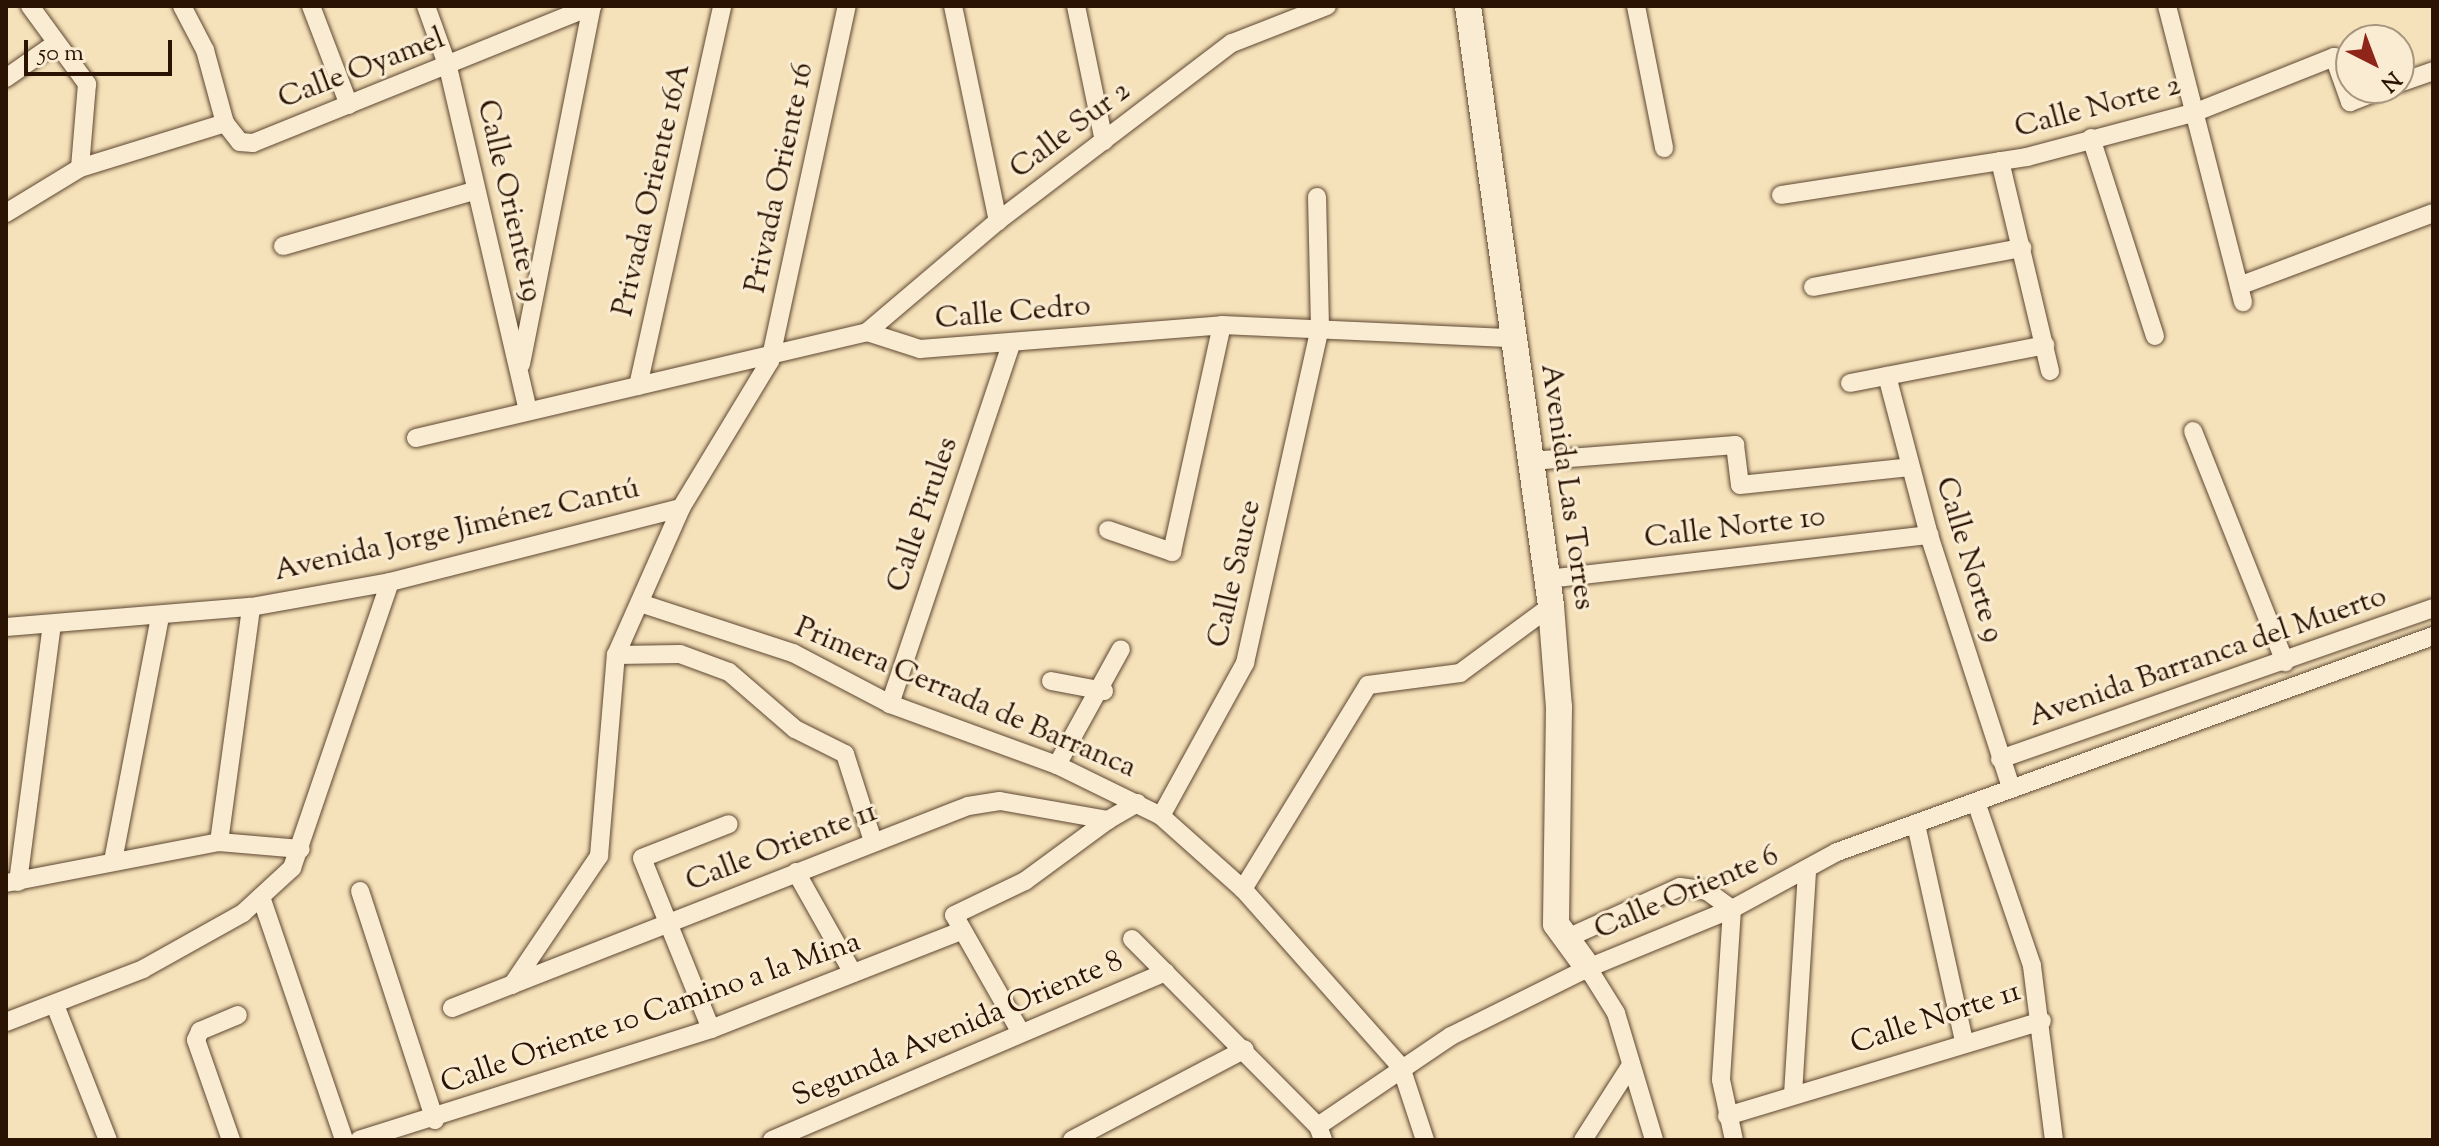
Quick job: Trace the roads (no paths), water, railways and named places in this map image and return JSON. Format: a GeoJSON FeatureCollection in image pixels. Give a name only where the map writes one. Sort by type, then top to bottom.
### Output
{"type":"FeatureCollection","features":[{"type":"Feature","properties":{"kind":"main road","name":"Avenida Las Torres"},"geometry":{"type":"LineString","coordinates":[[1468,6],[1551,606],[1559,707],[1556,924],[1563,940]]}},
{"type":"Feature","properties":{"kind":"main road"},"geometry":{"type":"LineString","coordinates":[[1563,940],[1588,968]]}},
{"type":"Feature","properties":{"kind":"street"},"geometry":{"type":"LineString","coordinates":[[30,6],[87,84],[80,168]]}},
{"type":"Feature","properties":{"kind":"street"},"geometry":{"type":"LineString","coordinates":[[6,213],[80,168],[225,123],[205,50],[182,6]]}},
{"type":"Feature","properties":{"kind":"street"},"geometry":{"type":"LineString","coordinates":[[311,6],[349,105]]}},
{"type":"Feature","properties":{"kind":"street","name":"Calle Oriente 19"},"geometry":{"type":"LineString","coordinates":[[426,6],[448,67],[474,191],[528,410]]}},
{"type":"Feature","properties":{"kind":"street"},"geometry":{"type":"LineString","coordinates":[[520,371],[592,6]]}},
{"type":"Feature","properties":{"kind":"street","name":"Calle Oyamel"},"geometry":{"type":"LineString","coordinates":[[225,123],[240,142],[448,67],[561,12],[592,6]]}},
{"type":"Feature","properties":{"kind":"street","name":"Privada Oriente 16A"},"geometry":{"type":"LineString","coordinates":[[638,386],[722,6]]}},
{"type":"Feature","properties":{"kind":"street","name":"Privada Oriente 16"},"geometry":{"type":"LineString","coordinates":[[616,655],[643,604],[681,508],[770,361],[847,6]]}},
{"type":"Feature","properties":{"kind":"street"},"geometry":{"type":"LineString","coordinates":[[953,6],[998,221]]}},
{"type":"Feature","properties":{"kind":"street"},"geometry":{"type":"LineString","coordinates":[[1076,6],[1104,141]]}},
{"type":"Feature","properties":{"kind":"street","name":"Calle Sur 2"},"geometry":{"type":"LineString","coordinates":[[867,332],[998,221],[1232,43],[1327,6]]}},
{"type":"Feature","properties":{"kind":"street"},"geometry":{"type":"LineString","coordinates":[[1636,6],[1664,148]]}},
{"type":"Feature","properties":{"kind":"street"},"geometry":{"type":"LineString","coordinates":[[2167,6],[2241,294],[2433,213]]}},
{"type":"Feature","properties":{"kind":"street"},"geometry":{"type":"LineString","coordinates":[[6,78],[56,43]]}},
{"type":"Feature","properties":{"kind":"street","name":"Calle Norte 2"},"geometry":{"type":"LineString","coordinates":[[1781,195],[2000,161],[2196,112],[2334,57],[2335,60]]}},
{"type":"Feature","properties":{"kind":"street"},"geometry":{"type":"LineString","coordinates":[[2091,138],[2155,336]]}},
{"type":"Feature","properties":{"kind":"street"},"geometry":{"type":"LineString","coordinates":[[2000,161],[2050,371]]}},
{"type":"Feature","properties":{"kind":"street"},"geometry":{"type":"LineString","coordinates":[[283,246],[474,191]]}},
{"type":"Feature","properties":{"kind":"street","name":"Calle Sauce"},"geometry":{"type":"LineString","coordinates":[[1161,816],[1245,663],[1320,328],[1317,197]]}},
{"type":"Feature","properties":{"kind":"street"},"geometry":{"type":"LineString","coordinates":[[1813,287],[2022,248]]}},
{"type":"Feature","properties":{"kind":"street"},"geometry":{"type":"LineString","coordinates":[[1108,530],[1172,552],[1222,325]]}},
{"type":"Feature","properties":{"kind":"street","name":"Calle Cedro"},"geometry":{"type":"LineString","coordinates":[[867,332],[920,349],[1222,325],[1513,338]]}},
{"type":"Feature","properties":{"kind":"street"},"geometry":{"type":"LineString","coordinates":[[416,438],[638,386],[770,361],[867,332]]}},
{"type":"Feature","properties":{"kind":"street","name":"Calle Pirules"},"geometry":{"type":"LineString","coordinates":[[890,704],[1011,344]]}},
{"type":"Feature","properties":{"kind":"street"},"geometry":{"type":"LineString","coordinates":[[1850,383],[2045,345]]}},
{"type":"Feature","properties":{"kind":"street","name":"Calle Norte 9"},"geometry":{"type":"LineString","coordinates":[[1887,376],[1929,535],[2011,788]]}},
{"type":"Feature","properties":{"kind":"street"},"geometry":{"type":"LineString","coordinates":[[2193,431],[2285,662]]}},
{"type":"Feature","properties":{"kind":"street"},"geometry":{"type":"LineString","coordinates":[[1531,461],[1735,445],[1740,485],[1910,467]]}},
{"type":"Feature","properties":{"kind":"street","name":"Avenida Jorge Jiménez Cantú"},"geometry":{"type":"LineString","coordinates":[[6,627],[160,617],[251,607],[390,582],[681,508]]}},
{"type":"Feature","properties":{"kind":"street","name":"Calle Norte 10"},"geometry":{"type":"LineString","coordinates":[[1548,579],[1929,535]]}},
{"type":"Feature","properties":{"kind":"street"},"geometry":{"type":"LineString","coordinates":[[6,1022],[143,969],[261,897],[292,868],[390,582]]}},
{"type":"Feature","properties":{"kind":"street","name":"Primera Cerrada de Barranca"},"geometry":{"type":"LineString","coordinates":[[643,604],[793,653],[890,704],[1057,765],[1161,816],[1243,889],[1401,1067]]}},
{"type":"Feature","properties":{"kind":"street"},"geometry":{"type":"LineString","coordinates":[[1243,889],[1355,698],[1390,679],[1460,673],[1551,606]]}},
{"type":"Feature","properties":{"kind":"street"},"geometry":{"type":"LineString","coordinates":[[219,842],[251,607]]}},
{"type":"Feature","properties":{"kind":"street","name":"Avenida Barranca del Muerto"},"geometry":{"type":"LineString","coordinates":[[2000,759],[2106,727],[2433,608]]}},
{"type":"Feature","properties":{"kind":"street"},"geometry":{"type":"LineString","coordinates":[[2413,616],[2427,639]]}},
{"type":"Feature","properties":{"kind":"street"},"geometry":{"type":"LineString","coordinates":[[113,861],[160,617]]}},
{"type":"Feature","properties":{"kind":"street"},"geometry":{"type":"LineString","coordinates":[[52,624],[12,882],[219,842],[301,849]]}},
{"type":"Feature","properties":{"kind":"street","name":"Calle Oriente 6"},"geometry":{"type":"LineString","coordinates":[[1321,1133],[1401,1067],[1588,968],[1732,909],[1807,873],[1837,852],[1917,829],[2011,788],[2427,639]]}},
{"type":"Feature","properties":{"kind":"street"},"geometry":{"type":"LineString","coordinates":[[1057,765],[1104,691],[1121,649]]}},
{"type":"Feature","properties":{"kind":"street"},"geometry":{"type":"LineString","coordinates":[[512,985],[599,856],[616,655],[680,654],[729,672],[795,729],[845,754],[873,841]]}},
{"type":"Feature","properties":{"kind":"street"},"geometry":{"type":"LineString","coordinates":[[1051,681],[1104,691]]}},
{"type":"Feature","properties":{"kind":"street"},"geometry":{"type":"LineString","coordinates":[[2097,758],[2106,727]]}},
{"type":"Feature","properties":{"kind":"street","name":"Calle Oriente 11"},"geometry":{"type":"LineString","coordinates":[[452,1008],[873,841],[1000,801],[1108,820]]}},
{"type":"Feature","properties":{"kind":"street","name":"Calle Norte 11"},"geometry":{"type":"LineString","coordinates":[[1727,1116],[1964,1041],[2042,1021],[2004,871],[1976,802]]}},
{"type":"Feature","properties":{"kind":"street"},"geometry":{"type":"LineString","coordinates":[[1020,1031],[959,932],[954,915],[1025,881],[1108,820],[1137,803]]}},
{"type":"Feature","properties":{"kind":"street"},"geometry":{"type":"LineString","coordinates":[[711,1029],[642,858],[729,824]]}},
{"type":"Feature","properties":{"kind":"street"},"geometry":{"type":"LineString","coordinates":[[1917,829],[1964,1041]]}},
{"type":"Feature","properties":{"kind":"street"},"geometry":{"type":"LineString","coordinates":[[796,872],[853,973]]}},
{"type":"Feature","properties":{"kind":"street"},"geometry":{"type":"LineString","coordinates":[[1793,1094],[1807,873]]}},
{"type":"Feature","properties":{"kind":"street"},"geometry":{"type":"LineString","coordinates":[[1563,940],[1680,887],[1707,891],[1732,909],[1721,1036],[1727,1116],[1734,1140]]}},
{"type":"Feature","properties":{"kind":"street"},"geometry":{"type":"LineString","coordinates":[[360,891],[435,1120]]}},
{"type":"Feature","properties":{"kind":"street"},"geometry":{"type":"LineString","coordinates":[[261,897],[344,1140]]}},
{"type":"Feature","properties":{"kind":"street","name":"Calle Oriente 10 Camino a la Mina"},"geometry":{"type":"LineString","coordinates":[[359,1140],[435,1120],[711,1029],[959,932]]}},
{"type":"Feature","properties":{"kind":"street"},"geometry":{"type":"LineString","coordinates":[[1132,939],[1245,1049],[1321,1133]]}},
{"type":"Feature","properties":{"kind":"street"},"geometry":{"type":"LineString","coordinates":[[1588,968],[1616,1013],[1654,1140]]}},
{"type":"Feature","properties":{"kind":"street","name":"Segunda Avenida Oriente 8"},"geometry":{"type":"LineString","coordinates":[[772,1140],[1020,1031],[1166,972]]}},
{"type":"Feature","properties":{"kind":"street"},"geometry":{"type":"LineString","coordinates":[[55,1005],[108,1140]]}},
{"type":"Feature","properties":{"kind":"street"},"geometry":{"type":"LineString","coordinates":[[231,1140],[196,1040],[200,1031],[238,1015]]}},
{"type":"Feature","properties":{"kind":"street"},"geometry":{"type":"LineString","coordinates":[[2042,1021],[2054,1140]]}},
{"type":"Feature","properties":{"kind":"street"},"geometry":{"type":"LineString","coordinates":[[1072,1140],[1245,1049]]}},
{"type":"Feature","properties":{"kind":"street"},"geometry":{"type":"LineString","coordinates":[[1583,1140],[1631,1065]]}},
{"type":"Feature","properties":{"kind":"street"},"geometry":{"type":"LineString","coordinates":[[1401,1067],[1425,1140]]}}]}
